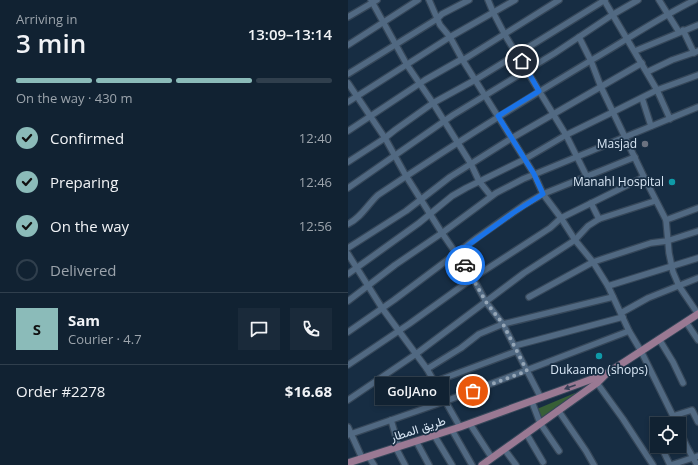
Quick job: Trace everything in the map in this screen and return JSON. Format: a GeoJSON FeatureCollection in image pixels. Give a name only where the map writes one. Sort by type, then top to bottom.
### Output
{"type":"FeatureCollection","features":[{"type":"Feature","properties":{"kind":"main road","name":"طريق المطار"},"geometry":{"type":"LineString","coordinates":[[348,463],[470,424],[606,374],[698,314]]}},
{"type":"Feature","properties":{"kind":"main road","name":"طريق المطار"},"geometry":{"type":"LineString","coordinates":[[482,465],[492,461],[526,433],[597,383],[606,374]]}},
{"type":"Feature","properties":{"kind":"street"},"geometry":{"type":"LineString","coordinates":[[348,45],[418,0]]}},
{"type":"Feature","properties":{"kind":"street"},"geometry":{"type":"LineString","coordinates":[[428,0],[443,30],[450,37],[462,60],[534,174],[543,194],[593,262],[608,286],[629,331],[673,416],[692,410],[698,422]]}},
{"type":"Feature","properties":{"kind":"street"},"geometry":{"type":"LineString","coordinates":[[348,74],[442,14],[469,0]]}},
{"type":"Feature","properties":{"kind":"street"},"geometry":{"type":"LineString","coordinates":[[488,0],[493,12],[566,135],[588,177]]}},
{"type":"Feature","properties":{"kind":"street"},"geometry":{"type":"LineString","coordinates":[[348,102],[450,37],[515,0]]}},
{"type":"Feature","properties":{"kind":"street"},"geometry":{"type":"LineString","coordinates":[[348,131],[420,83],[506,35],[559,0]]}},
{"type":"Feature","properties":{"kind":"street"},"geometry":{"type":"LineString","coordinates":[[348,162],[385,138],[433,103],[475,80],[604,0],[657,90],[670,119]]}},
{"type":"Feature","properties":{"kind":"street"},"geometry":{"type":"LineString","coordinates":[[348,188],[453,115],[638,0]]}},
{"type":"Feature","properties":{"kind":"street"},"geometry":{"type":"LineString","coordinates":[[647,72],[672,60],[697,52],[667,14],[659,0]]}},
{"type":"Feature","properties":{"kind":"street"},"geometry":{"type":"LineString","coordinates":[[348,224],[359,217],[378,195],[457,142],[667,14],[695,0]]}},
{"type":"Feature","properties":{"kind":"street"},"geometry":{"type":"LineString","coordinates":[[348,17],[373,1],[394,44],[471,164],[479,181],[491,196]]}},
{"type":"Feature","properties":{"kind":"street"},"geometry":{"type":"LineString","coordinates":[[635,52],[698,25]]}},
{"type":"Feature","properties":{"kind":"street"},"geometry":{"type":"LineString","coordinates":[[578,37],[591,61],[601,87],[624,136],[666,220],[667,240],[672,267],[679,286],[698,314]]}},
{"type":"Feature","properties":{"kind":"street"},"geometry":{"type":"LineString","coordinates":[[348,248],[421,199],[450,177],[512,138],[642,63]]}},
{"type":"Feature","properties":{"kind":"street"},"geometry":{"type":"LineString","coordinates":[[348,274],[452,196],[525,159],[566,135],[657,90],[698,75]]}},
{"type":"Feature","properties":{"kind":"street"},"geometry":{"type":"LineString","coordinates":[[348,83],[385,138],[406,176],[442,233],[473,278],[486,302],[503,324],[542,398]]}},
{"type":"Feature","properties":{"kind":"street"},"geometry":{"type":"LineString","coordinates":[[642,98],[651,126]]}},
{"type":"Feature","properties":{"kind":"street"},"geometry":{"type":"LineString","coordinates":[[348,301],[395,264],[442,233],[491,196],[534,174],[698,107]]}},
{"type":"Feature","properties":{"kind":"street"},"geometry":{"type":"LineString","coordinates":[[348,332],[518,209],[543,194],[635,157]]}},
{"type":"Feature","properties":{"kind":"street"},"geometry":{"type":"LineString","coordinates":[[348,365],[398,332],[473,278],[550,228],[561,218],[644,177]]}},
{"type":"Feature","properties":{"kind":"street"},"geometry":{"type":"LineString","coordinates":[[348,400],[416,354],[524,273],[576,240],[588,226],[599,219],[655,200]]}},
{"type":"Feature","properties":{"kind":"street"},"geometry":{"type":"LineString","coordinates":[[590,203],[599,219]]}},
{"type":"Feature","properties":{"kind":"street"},"geometry":{"type":"LineString","coordinates":[[666,220],[698,208]]}},
{"type":"Feature","properties":{"kind":"street"},"geometry":{"type":"LineString","coordinates":[[529,297],[593,262],[651,243],[698,231]]}},
{"type":"Feature","properties":{"kind":"street"},"geometry":{"type":"LineString","coordinates":[[348,254],[398,332],[427,369],[460,427]]}},
{"type":"Feature","properties":{"kind":"street"},"geometry":{"type":"LineString","coordinates":[[608,286],[698,258]]}},
{"type":"Feature","properties":{"kind":"street"},"geometry":{"type":"LineString","coordinates":[[389,400],[421,391],[434,382],[515,348],[622,315],[648,298],[698,278]]}},
{"type":"Feature","properties":{"kind":"street"},"geometry":{"type":"LineString","coordinates":[[427,369],[461,348],[479,334],[503,324],[613,297]]}},
{"type":"Feature","properties":{"kind":"street"},"geometry":{"type":"LineString","coordinates":[[686,322],[698,340]]}},
{"type":"Feature","properties":{"kind":"street"},"geometry":{"type":"LineString","coordinates":[[350,434],[446,401],[629,331]]}},
{"type":"Feature","properties":{"kind":"street"},"geometry":{"type":"LineString","coordinates":[[659,339],[673,362],[683,383]]}},
{"type":"Feature","properties":{"kind":"street"},"geometry":{"type":"LineString","coordinates":[[597,383],[653,465]]}},
{"type":"Feature","properties":{"kind":"street"},"geometry":{"type":"LineString","coordinates":[[532,402],[540,423],[559,451]]}},
{"type":"Feature","properties":{"kind":"street"},"geometry":{"type":"LineString","coordinates":[[558,410],[586,451],[592,463]]}},
{"type":"Feature","properties":{"kind":"street"},"geometry":{"type":"LineString","coordinates":[[391,420],[397,447],[405,465]]}},
{"type":"Feature","properties":{"kind":"street"},"geometry":{"type":"LineString","coordinates":[[470,424],[492,461]]}},
{"type":"Feature","properties":{"kind":"street"},"geometry":{"type":"LineString","coordinates":[[348,427],[350,434],[365,457],[374,465]]}},
{"type":"Feature","properties":{"kind":"street"},"geometry":{"type":"LineString","coordinates":[[452,430],[472,465]]}},
{"type":"Feature","properties":{"kind":"street"},"geometry":{"type":"LineString","coordinates":[[526,433],[543,462]]}},
{"type":"Feature","properties":{"kind":"street"},"geometry":{"type":"LineString","coordinates":[[434,435],[452,465]]}},
{"type":"Feature","properties":{"kind":"street"},"geometry":{"type":"LineString","coordinates":[[416,441],[429,465]]}},
{"type":"Feature","properties":{"kind":"street"},"geometry":{"type":"LineString","coordinates":[[686,441],[695,457],[697,465]]}},
{"type":"Feature","properties":{"kind":"street"},"geometry":{"type":"LineString","coordinates":[[505,450],[516,465]]}},
{"type":"Feature","properties":{"kind":"street"},"geometry":{"type":"LineString","coordinates":[[664,453],[670,465],[695,457]]}},
{"type":"Feature","properties":{"kind":"green space"},"geometry":{"type":"Polygon","coordinates":[[[575,393],[576,395],[542,419],[537,409],[575,393]]]}},
{"type":"Feature","properties":{"kind":"way so far"},"geometry":{"type":"LineString","coordinates":[[465,265],[486,302],[503,324],[527,371],[473,391]]}},
{"type":"Feature","properties":{"kind":"place","name":"Masjad"},"geometry":{"type":"Point","coordinates":[645,144]}},
{"type":"Feature","properties":{"kind":"place","name":"Manahl Hospital"},"geometry":{"type":"Point","coordinates":[672,182]}},
{"type":"Feature","properties":{"kind":"place","name":"Dukaamo (shops)"},"geometry":{"type":"Point","coordinates":[599,356]}},
{"type":"Feature","properties":{"kind":"place","name":"GolJAno"},"geometry":{"type":"Point","coordinates":[473,391]}},
{"type":"Feature","properties":{"kind":"route"},"geometry":{"type":"LineString","coordinates":[[465,265],[456,254],[524,205],[543,194],[534,174],[498,116],[539,91],[522,61]]}}]}
